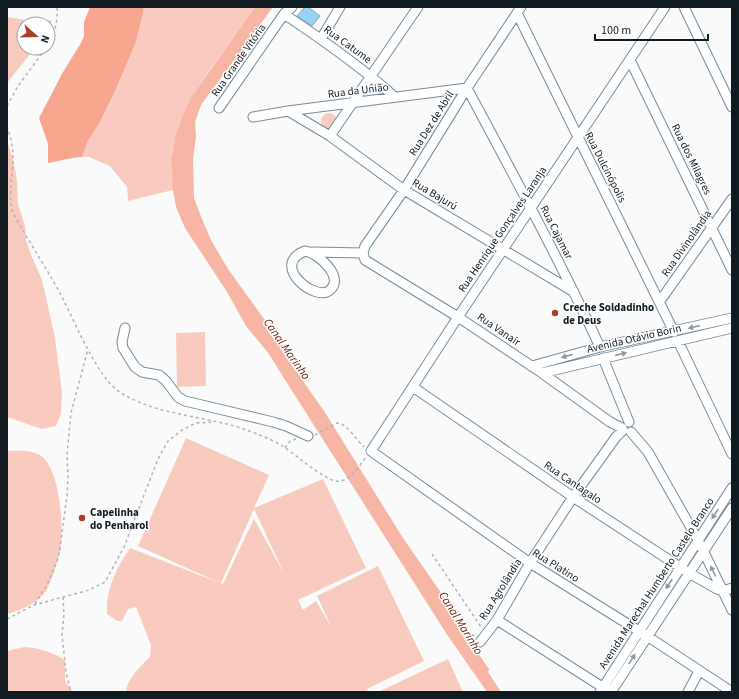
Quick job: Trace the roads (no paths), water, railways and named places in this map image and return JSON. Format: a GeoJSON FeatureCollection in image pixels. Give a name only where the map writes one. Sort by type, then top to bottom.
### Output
{"type":"FeatureCollection","features":[{"type":"Feature","properties":{"kind":"street","name":"Rua Grande Vitória"},"geometry":{"type":"LineString","coordinates":[[219,108],[284,14],[292,7]]}},
{"type":"Feature","properties":{"kind":"street"},"geometry":{"type":"LineString","coordinates":[[321,39],[340,7]]}},
{"type":"Feature","properties":{"kind":"street"},"geometry":{"type":"LineString","coordinates":[[330,136],[418,7]]}},
{"type":"Feature","properties":{"kind":"street","name":"Rua Henrique Gonçalves Laranja"},"geometry":{"type":"LineString","coordinates":[[371,451],[503,249],[665,7]]}},
{"type":"Feature","properties":{"kind":"street"},"geometry":{"type":"LineString","coordinates":[[684,7],[732,107]]}},
{"type":"Feature","properties":{"kind":"street","name":"Rua Dez de Abril"},"geometry":{"type":"LineString","coordinates":[[363,253],[365,246],[404,190],[467,88],[519,10]]}},
{"type":"Feature","properties":{"kind":"street","name":"Rua Dulcinópolis"},"geometry":{"type":"LineString","coordinates":[[519,10],[578,137],[674,332]]}},
{"type":"Feature","properties":{"kind":"street","name":"Rua Catume"},"geometry":{"type":"LineString","coordinates":[[284,14],[371,75],[395,97]]}},
{"type":"Feature","properties":{"kind":"street","name":"Rua dos Milagres"},"geometry":{"type":"LineString","coordinates":[[630,60],[732,270]]}},
{"type":"Feature","properties":{"kind":"street","name":"Rua da União"},"geometry":{"type":"LineString","coordinates":[[253,117],[288,111],[467,88]]}},
{"type":"Feature","properties":{"kind":"street","name":"Rua Cajamar"},"geometry":{"type":"LineString","coordinates":[[467,88],[574,292],[600,348]]}},
{"type":"Feature","properties":{"kind":"street","name":"Rua Bajurú"},"geometry":{"type":"LineString","coordinates":[[288,111],[330,136],[404,190],[574,292]]}},
{"type":"Feature","properties":{"kind":"street","name":"Rua Divinolândia"},"geometry":{"type":"LineString","coordinates":[[660,301],[732,199]]}},
{"type":"Feature","properties":{"kind":"street"},"geometry":{"type":"LineString","coordinates":[[312,252],[325,263],[333,274],[334,284],[332,289],[328,292],[322,293],[310,289],[294,277],[292,265],[298,254],[305,251],[363,253]]}},
{"type":"Feature","properties":{"kind":"street","name":"Rua Vanair"},"geometry":{"type":"LineString","coordinates":[[363,253],[365,260],[458,317],[532,366],[610,422],[626,428]]}},
{"type":"Feature","properties":{"kind":"street","name":"Avenida Otávio Borin"},"geometry":{"type":"LineString","coordinates":[[532,366],[600,348],[732,318]]}},
{"type":"Feature","properties":{"kind":"street"},"geometry":{"type":"LineString","coordinates":[[125,328],[122,342],[123,348],[135,367],[142,372],[159,376],[166,381],[178,396],[185,401],[273,422],[308,436]]}},
{"type":"Feature","properties":{"kind":"street","name":"Avenida Otávio Borin"},"geometry":{"type":"LineString","coordinates":[[542,373],[732,328]]}},
{"type":"Feature","properties":{"kind":"street"},"geometry":{"type":"LineString","coordinates":[[678,341],[732,454]]}},
{"type":"Feature","properties":{"kind":"street"},"geometry":{"type":"LineString","coordinates":[[603,358],[626,428],[648,452],[703,551],[728,589],[732,610]]}},
{"type":"Feature","properties":{"kind":"street","name":"Rua Cantagalo"},"geometry":{"type":"LineString","coordinates":[[413,387],[573,497],[689,573],[717,589],[728,589]]}},
{"type":"Feature","properties":{"kind":"street","name":"Rua Agrolândia"},"geometry":{"type":"LineString","coordinates":[[480,642],[497,620],[530,563],[573,497],[616,437],[626,428]]}},
{"type":"Feature","properties":{"kind":"street","name":"Rua Platino"},"geometry":{"type":"LineString","coordinates":[[371,451],[530,563],[647,636],[732,692]]}},
{"type":"Feature","properties":{"kind":"street","name":"Avenida Marechal Humberto Castelo Branco"},"geometry":{"type":"LineString","coordinates":[[606,691],[639,631],[732,488]]}},
{"type":"Feature","properties":{"kind":"street","name":"Avenida Marechal Humberto Castelo Branco"},"geometry":{"type":"LineString","coordinates":[[606,691],[647,636],[732,508]]}},
{"type":"Feature","properties":{"kind":"street"},"geometry":{"type":"LineString","coordinates":[[497,620],[606,691]]}},
{"type":"Feature","properties":{"kind":"street"},"geometry":{"type":"LineString","coordinates":[[688,692],[699,671]]}},
{"type":"Feature","properties":{"kind":"place","name":"Creche Soldadinho de Deus"},"geometry":{"type":"Point","coordinates":[555,313]}},
{"type":"Feature","properties":{"kind":"place","name":"Capelinha do Penharol"},"geometry":{"type":"Point","coordinates":[82,518]}},
{"type":"Feature","properties":{"kind":"water label","name":"Canal Marinho"},"geometry":{"type":"Point","coordinates":[287,349]}},
{"type":"Feature","properties":{"kind":"water label","name":"Canal Marinho"},"geometry":{"type":"Point","coordinates":[461,623]}}]}
